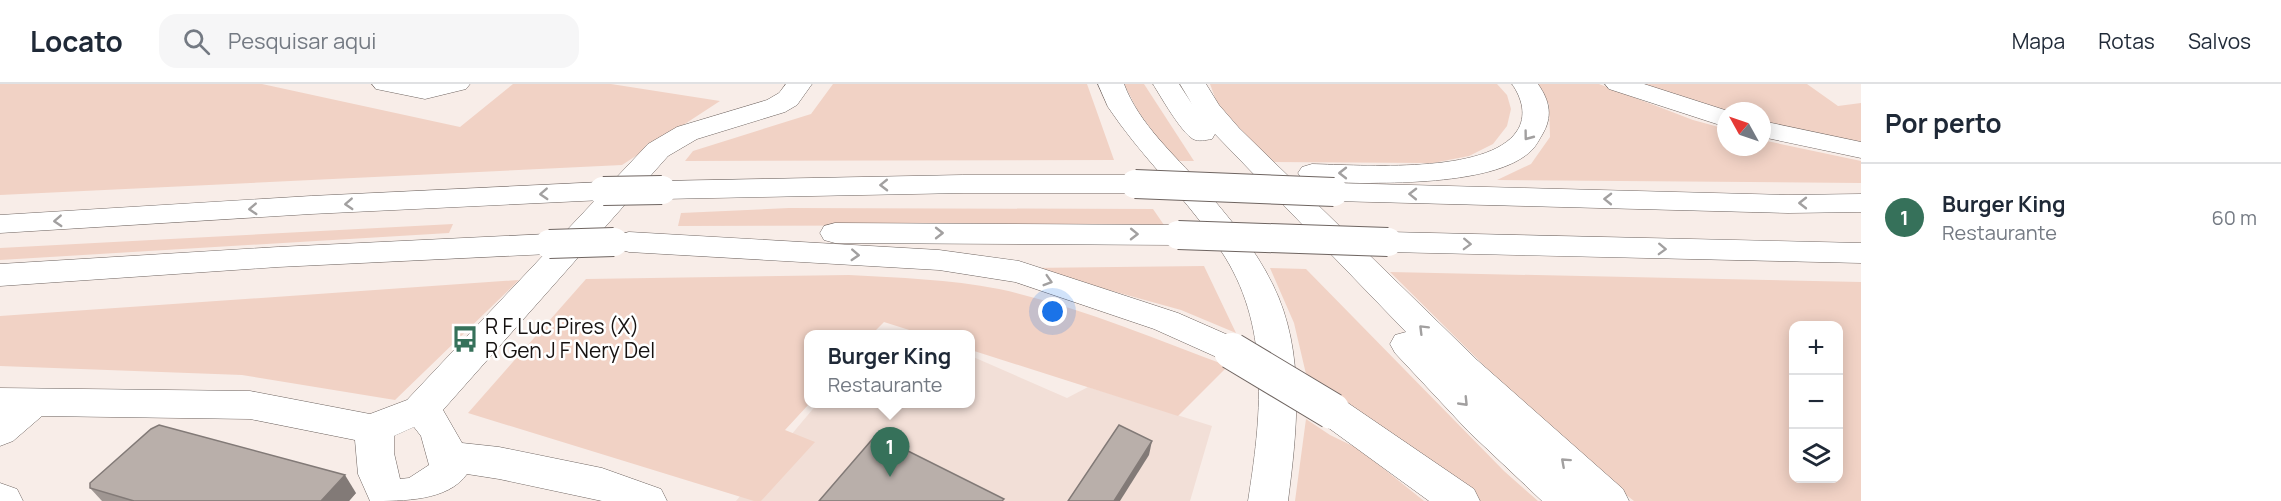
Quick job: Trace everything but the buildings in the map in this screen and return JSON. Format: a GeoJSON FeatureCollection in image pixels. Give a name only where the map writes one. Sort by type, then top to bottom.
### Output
{"type":"FeatureCollection","features":[{"type":"Feature","properties":{"kind":"main road"},"geometry":{"type":"LineString","coordinates":[[385,84],[425,91],[457,84]]}},
{"type":"Feature","properties":{"kind":"main road"},"geometry":{"type":"LineString","coordinates":[[419,412],[658,150],[687,133],[776,106],[788,99],[799,84]]}},
{"type":"Feature","properties":{"kind":"main road"},"geometry":{"type":"LineString","coordinates":[[1111,84],[1123,109],[1133,122],[1220,225],[1243,260],[1257,287],[1274,343],[1279,377],[1278,442],[1268,501]]}},
{"type":"Feature","properties":{"kind":"main road"},"geometry":{"type":"LineString","coordinates":[[1166,84],[1192,122],[1228,160],[1481,421],[1569,501]]}},
{"type":"Feature","properties":{"kind":"main road"},"geometry":{"type":"LineString","coordinates":[[1193,84],[1208,109],[1229,134],[1526,428],[1609,501]]}},
{"type":"Feature","properties":{"kind":"main road"},"geometry":{"type":"LineString","coordinates":[[1208,186],[1312,173],[1438,172],[1489,163],[1506,156],[1532,134],[1537,117],[1536,103],[1525,84]]}},
{"type":"Feature","properties":{"kind":"main road"},"geometry":{"type":"LineString","coordinates":[[1618,84],[1717,116]]}},
{"type":"Feature","properties":{"kind":"main road"},"geometry":{"type":"LineString","coordinates":[[1771,131],[1861,150]]}},
{"type":"Feature","properties":{"kind":"main road"},"geometry":{"type":"LineString","coordinates":[[0,224],[603,191],[963,184],[1135,184],[1334,192],[1788,204],[1861,203]]}},
{"type":"Feature","properties":{"kind":"main road"},"geometry":{"type":"LineString","coordinates":[[0,275],[278,257],[836,233],[1178,235],[1861,253]]}},
{"type":"Feature","properties":{"kind":"main road"},"geometry":{"type":"LineString","coordinates":[[621,242],[939,260],[1019,272],[1166,321],[1232,351],[1332,411],[1460,501]]}},
{"type":"Feature","properties":{"kind":"main road"},"geometry":{"type":"LineString","coordinates":[[0,431],[16,403],[250,405],[377,430]]}},
{"type":"Feature","properties":{"kind":"main road"},"geometry":{"type":"LineString","coordinates":[[419,412],[428,415],[434,422],[450,469],[432,489],[402,500],[389,497],[381,489],[374,442],[377,430],[392,419],[419,412]]}},
{"type":"Feature","properties":{"kind":"main road"},"geometry":{"type":"LineString","coordinates":[[445,456],[499,463],[597,492],[647,501]]}},
{"type":"Feature","properties":{"kind":"shaded area"},"geometry":{"type":"Polygon","coordinates":[[[0,84],[262,84],[460,127],[513,84],[611,84],[720,101],[622,165],[0,195],[0,84]]]}},
{"type":"Feature","properties":{"kind":"shaded area"},"geometry":{"type":"Polygon","coordinates":[[[833,84],[1087,84],[1114,160],[685,161],[693,151],[811,114],[833,84]]]}},
{"type":"Feature","properties":{"kind":"shaded area"},"geometry":{"type":"Polygon","coordinates":[[[1124,84],[1144,84],[1194,161],[1174,161],[1138,111],[1124,84]]]}},
{"type":"Feature","properties":{"kind":"shaded area"},"geometry":{"type":"Polygon","coordinates":[[[1210,84],[1497,84],[1507,95],[1511,109],[1507,126],[1493,144],[1469,156],[1433,163],[1269,162],[1217,103],[1210,84]]]}},
{"type":"Feature","properties":{"kind":"shaded area"},"geometry":{"type":"Polygon","coordinates":[[[1533,84],[1599,84],[1693,120],[1717,127],[1717,156],[1771,156],[1771,142],[1861,161],[1861,183],[1497,180],[1531,164],[1550,137],[1549,104],[1533,84]]]}},
{"type":"Feature","properties":{"kind":"shaded area"},"geometry":{"type":"Polygon","coordinates":[[[1634,84],[1807,84],[1838,106],[1861,103],[1861,145],[1771,125],[1771,102],[1717,102],[1717,108],[1634,84]]]}},
{"type":"Feature","properties":{"kind":"shaded area"},"geometry":{"type":"Polygon","coordinates":[[[789,208],[1153,209],[1164,225],[678,226],[681,213],[789,208]]]}},
{"type":"Feature","properties":{"kind":"shaded area"},"geometry":{"type":"Polygon","coordinates":[[[453,224],[449,233],[0,260],[0,248],[453,224]]]}},
{"type":"Feature","properties":{"kind":"shaded area"},"geometry":{"type":"Polygon","coordinates":[[[1204,266],[1236,333],[1181,310],[1029,268],[1204,266]]]}},
{"type":"Feature","properties":{"kind":"shaded area"},"geometry":{"type":"Polygon","coordinates":[[[1270,268],[1306,269],[1504,471],[1538,501],[1475,501],[1330,394],[1332,390],[1306,374],[1294,323],[1270,268]]]}},
{"type":"Feature","properties":{"kind":"shaded area"},"geometry":{"type":"Polygon","coordinates":[[[1390,272],[1861,282],[1861,501],[1634,501],[1572,453],[1390,272]]]}},
{"type":"Feature","properties":{"kind":"shaded area"},"geometry":{"type":"Polygon","coordinates":[[[849,275],[962,283],[999,289],[1058,304],[1228,366],[1178,416],[975,351],[975,330],[909,330],[884,322],[876,330],[804,330],[805,408],[785,430],[815,442],[761,501],[754,501],[468,413],[586,279],[849,275]]]}},
{"type":"Feature","properties":{"kind":"shaded area"},"geometry":{"type":"Polygon","coordinates":[[[519,280],[395,400],[242,375],[0,366],[0,316],[519,280]]]}},
{"type":"Feature","properties":{"kind":"shaded area"},"geometry":{"type":"Polygon","coordinates":[[[975,358],[1067,398],[1088,387],[1212,426],[1190,501],[736,501],[814,408],[975,408],[975,358]]]}},
{"type":"Feature","properties":{"kind":"shaded area"},"geometry":{"type":"Polygon","coordinates":[[[1306,419],[1330,435],[1359,449],[1424,501],[1295,501],[1306,419]]]}},
{"type":"Feature","properties":{"kind":"place","name":"R F Luc Pires (X) R Gen J F Nery Del"},"geometry":{"type":"Point","coordinates":[465,339]}},
{"type":"Feature","properties":{"kind":"place","name":"Burger King"},"geometry":{"type":"Point","coordinates":[890,477]}}]}
